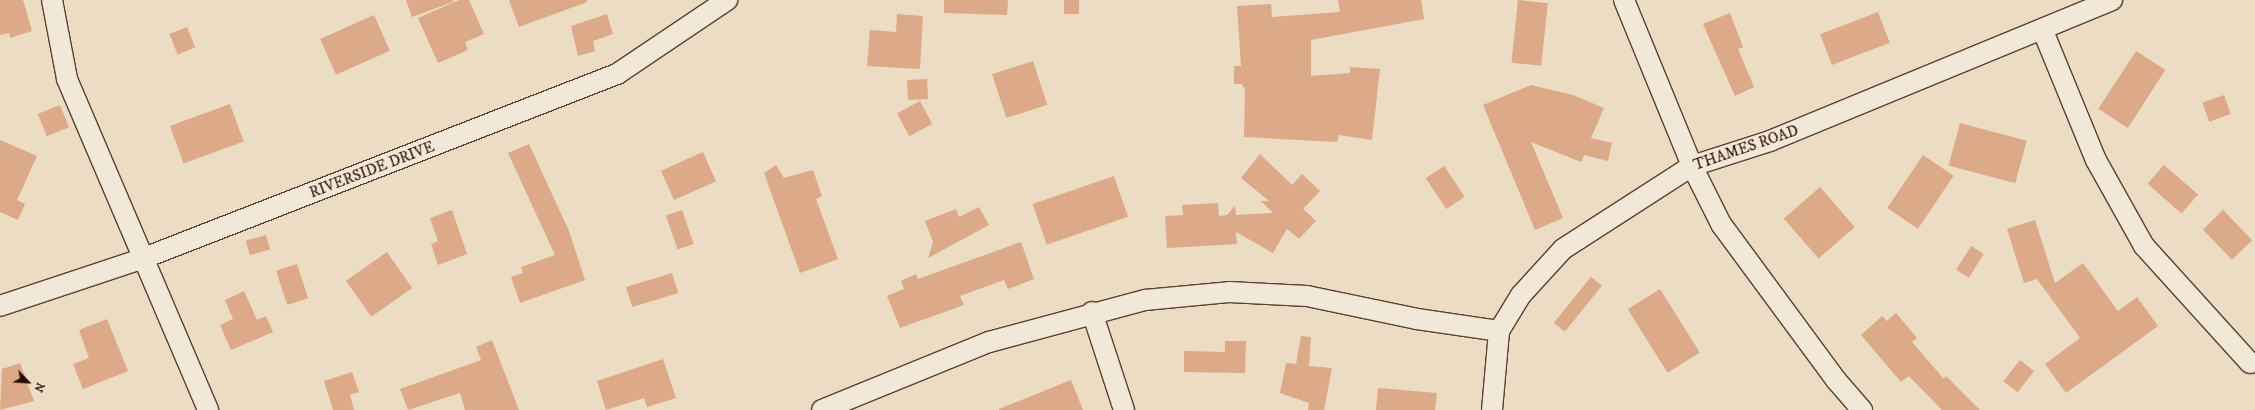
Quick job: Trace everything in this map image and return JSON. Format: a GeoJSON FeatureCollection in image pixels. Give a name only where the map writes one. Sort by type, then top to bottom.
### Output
{"type":"FeatureCollection","features":[{"type":"Feature","properties":{"kind":"street"},"geometry":{"type":"LineString","coordinates":[[52,0],[67,79],[208,410]]}},
{"type":"Feature","properties":{"kind":"street","name":"RIVERSIDE DRIVE"},"geometry":{"type":"LineString","coordinates":[[0,306],[144,258],[617,74],[727,0]]}},
{"type":"Feature","properties":{"kind":"street"},"geometry":{"type":"LineString","coordinates":[[1624,0],[1692,166],[1721,224],[1836,380],[1862,410]]}},
{"type":"Feature","properties":{"kind":"street","name":"THAMES ROAD"},"geometry":{"type":"LineString","coordinates":[[1492,410],[1499,331],[1521,295],[1563,249],[1692,166],[1770,141],[2043,31],[2112,0]]}},
{"type":"Feature","properties":{"kind":"street"},"geometry":{"type":"LineString","coordinates":[[2043,31],[2096,160],[2144,246],[2250,363]]}},
{"type":"Feature","properties":{"kind":"street"},"geometry":{"type":"LineString","coordinates":[[822,410],[989,342],[1092,312],[1145,300],[1229,292],[1307,296],[1499,331]]}},
{"type":"Feature","properties":{"kind":"street"},"geometry":{"type":"LineString","coordinates":[[1092,312],[1124,410]]}},
{"type":"Feature","properties":{"kind":"building"},"geometry":{"type":"Polygon","coordinates":[[[0,0],[23,0],[32,31],[10,38],[9,33],[0,35],[0,0]]]}},
{"type":"Feature","properties":{"kind":"building"},"geometry":{"type":"Polygon","coordinates":[[[406,0],[453,0],[453,2],[412,17],[406,0]]]}},
{"type":"Feature","properties":{"kind":"building"},"geometry":{"type":"Polygon","coordinates":[[[459,0],[469,0],[484,34],[465,42],[468,50],[438,63],[418,18],[459,0]]]}},
{"type":"Feature","properties":{"kind":"building"},"geometry":{"type":"Polygon","coordinates":[[[509,0],[587,0],[587,2],[519,27],[509,0]]]}},
{"type":"Feature","properties":{"kind":"building"},"geometry":{"type":"Polygon","coordinates":[[[944,0],[1008,0],[1007,15],[944,13],[944,0]]]}},
{"type":"Feature","properties":{"kind":"building"},"geometry":{"type":"Polygon","coordinates":[[[1064,0],[1079,0],[1079,14],[1064,14],[1064,0]]]}},
{"type":"Feature","properties":{"kind":"building"},"geometry":{"type":"Polygon","coordinates":[[[1338,0],[1421,0],[1424,19],[1311,40],[1311,76],[1350,73],[1350,67],[1380,69],[1372,140],[1339,135],[1337,142],[1244,137],[1245,90],[1242,84],[1234,84],[1234,66],[1241,66],[1237,6],[1271,4],[1272,17],[1340,12],[1338,0]]]}},
{"type":"Feature","properties":{"kind":"building"},"geometry":{"type":"Polygon","coordinates":[[[1518,0],[1548,3],[1541,66],[1511,63],[1518,0]]]}},
{"type":"Feature","properties":{"kind":"building"},"geometry":{"type":"Polygon","coordinates":[[[1878,12],[1890,43],[1832,65],[1820,34],[1878,12]]]}},
{"type":"Feature","properties":{"kind":"building"},"geometry":{"type":"Polygon","coordinates":[[[1730,13],[1743,47],[1738,49],[1754,87],[1735,96],[1703,24],[1730,13]]]}},
{"type":"Feature","properties":{"kind":"building"},"geometry":{"type":"Polygon","coordinates":[[[607,14],[613,34],[593,41],[595,51],[578,56],[571,26],[607,14]]]}},
{"type":"Feature","properties":{"kind":"building"},"geometry":{"type":"Polygon","coordinates":[[[897,14],[923,16],[920,69],[867,66],[870,30],[896,32],[897,14]]]}},
{"type":"Feature","properties":{"kind":"building"},"geometry":{"type":"Polygon","coordinates":[[[374,15],[390,51],[336,75],[320,39],[374,15]]]}},
{"type":"Feature","properties":{"kind":"building"},"geometry":{"type":"Polygon","coordinates":[[[187,27],[195,47],[178,55],[169,34],[187,27]]]}},
{"type":"Feature","properties":{"kind":"building"},"geometry":{"type":"Polygon","coordinates":[[[2136,51],[2165,70],[2128,128],[2098,109],[2136,51]]]}},
{"type":"Feature","properties":{"kind":"building"},"geometry":{"type":"Polygon","coordinates":[[[1033,61],[1047,105],[1006,118],[992,74],[1033,61]]]}},
{"type":"Feature","properties":{"kind":"building"},"geometry":{"type":"Polygon","coordinates":[[[927,79],[928,99],[908,100],[907,80],[927,79]]]}},
{"type":"Feature","properties":{"kind":"building"},"geometry":{"type":"Polygon","coordinates":[[[1531,85],[1573,95],[1604,108],[1591,138],[1612,143],[1608,161],[1584,155],[1581,162],[1531,142],[1563,218],[1535,230],[1483,105],[1531,85]]]}},
{"type":"Feature","properties":{"kind":"building"},"geometry":{"type":"Polygon","coordinates":[[[2224,95],[2231,114],[2209,122],[2202,103],[2224,95]]]}},
{"type":"Feature","properties":{"kind":"building"},"geometry":{"type":"Polygon","coordinates":[[[920,101],[932,124],[909,136],[897,113],[920,101]]]}},
{"type":"Feature","properties":{"kind":"building"},"geometry":{"type":"Polygon","coordinates":[[[230,104],[244,142],[184,163],[170,126],[230,104]]]}},
{"type":"Feature","properties":{"kind":"building"},"geometry":{"type":"Polygon","coordinates":[[[60,105],[69,127],[47,136],[38,114],[60,105]]]}},
{"type":"Feature","properties":{"kind":"building"},"geometry":{"type":"Polygon","coordinates":[[[1960,123],[2027,141],[2015,183],[1949,166],[1960,123]]]}},
{"type":"Feature","properties":{"kind":"building"},"geometry":{"type":"Polygon","coordinates":[[[0,140],[37,156],[17,200],[25,204],[18,220],[0,212],[0,140]]]}},
{"type":"Feature","properties":{"kind":"building"},"geometry":{"type":"Polygon","coordinates":[[[529,144],[569,231],[585,280],[520,303],[511,277],[523,273],[521,267],[555,255],[508,153],[529,144]]]}},
{"type":"Feature","properties":{"kind":"building"},"geometry":{"type":"Polygon","coordinates":[[[703,152],[716,181],[674,200],[661,171],[703,152]]]}},
{"type":"Feature","properties":{"kind":"building"},"geometry":{"type":"Polygon","coordinates":[[[1260,154],[1292,185],[1302,174],[1320,191],[1303,209],[1316,221],[1299,239],[1287,229],[1273,253],[1236,232],[1237,244],[1167,248],[1165,216],[1183,215],[1182,205],[1218,203],[1219,216],[1227,215],[1235,206],[1236,215],[1273,213],[1261,201],[1269,201],[1241,178],[1260,154]]]}},
{"type":"Feature","properties":{"kind":"building"},"geometry":{"type":"Polygon","coordinates":[[[1923,155],[1954,176],[1918,229],[1887,208],[1923,155]]]}},
{"type":"Feature","properties":{"kind":"building"},"geometry":{"type":"Polygon","coordinates":[[[776,165],[784,178],[813,170],[822,196],[816,199],[838,259],[800,273],[764,173],[776,165]]]}},
{"type":"Feature","properties":{"kind":"building"},"geometry":{"type":"Polygon","coordinates":[[[2164,165],[2198,195],[2182,213],[2148,184],[2164,165]]]}},
{"type":"Feature","properties":{"kind":"building"},"geometry":{"type":"Polygon","coordinates":[[[1444,166],[1465,197],[1446,209],[1426,178],[1444,166]]]}},
{"type":"Feature","properties":{"kind":"building"},"geometry":{"type":"Polygon","coordinates":[[[1114,176],[1128,217],[1047,245],[1033,204],[1114,176]]]}},
{"type":"Feature","properties":{"kind":"building"},"geometry":{"type":"Polygon","coordinates":[[[1820,187],[1855,227],[1819,258],[1784,218],[1820,187]]]}},
{"type":"Feature","properties":{"kind":"building"},"geometry":{"type":"Polygon","coordinates":[[[979,207],[989,225],[928,258],[933,242],[925,221],[956,209],[959,217],[979,207]]]}},
{"type":"Feature","properties":{"kind":"building"},"geometry":{"type":"Polygon","coordinates":[[[452,210],[467,254],[438,265],[431,244],[438,241],[430,218],[452,210]]]}},
{"type":"Feature","properties":{"kind":"building"},"geometry":{"type":"Polygon","coordinates":[[[682,210],[694,244],[678,250],[666,216],[682,210]]]}},
{"type":"Feature","properties":{"kind":"building"},"geometry":{"type":"Polygon","coordinates":[[[2223,210],[2252,240],[2232,260],[2203,229],[2223,210]]]}},
{"type":"Feature","properties":{"kind":"building"},"geometry":{"type":"Polygon","coordinates":[[[2035,220],[2055,283],[2083,263],[2118,311],[2137,297],[2158,326],[2066,393],[2045,364],[2080,338],[2037,279],[2024,283],[2007,229],[2035,220]]]}},
{"type":"Feature","properties":{"kind":"building"},"geometry":{"type":"Polygon","coordinates":[[[266,235],[270,249],[250,255],[246,241],[266,235]]]}},
{"type":"Feature","properties":{"kind":"building"},"geometry":{"type":"Polygon","coordinates":[[[1021,242],[1034,279],[1008,289],[1004,280],[960,296],[964,305],[900,328],[887,296],[904,289],[901,281],[916,274],[918,279],[1021,242]]]}},
{"type":"Feature","properties":{"kind":"building"},"geometry":{"type":"Polygon","coordinates":[[[1971,246],[1984,254],[1969,278],[1956,270],[1971,246]]]}},
{"type":"Feature","properties":{"kind":"building"},"geometry":{"type":"Polygon","coordinates":[[[387,252],[412,288],[371,317],[346,281],[387,252]]]}},
{"type":"Feature","properties":{"kind":"building"},"geometry":{"type":"Polygon","coordinates":[[[297,264],[308,298],[287,305],[276,271],[297,264]]]}},
{"type":"Feature","properties":{"kind":"building"},"geometry":{"type":"Polygon","coordinates":[[[672,273],[678,293],[632,307],[626,287],[672,273]]]}},
{"type":"Feature","properties":{"kind":"building"},"geometry":{"type":"Polygon","coordinates":[[[1591,277],[1602,286],[1565,332],[1554,323],[1591,277]]]}},
{"type":"Feature","properties":{"kind":"building"},"geometry":{"type":"Polygon","coordinates":[[[1660,289],[1700,353],[1668,373],[1628,309],[1660,289]]]}},
{"type":"Feature","properties":{"kind":"building"},"geometry":{"type":"Polygon","coordinates":[[[244,291],[257,320],[266,316],[273,332],[231,350],[220,325],[233,319],[225,300],[244,291]]]}},
{"type":"Feature","properties":{"kind":"building"},"geometry":{"type":"Polygon","coordinates":[[[1896,313],[1917,338],[1912,342],[1944,379],[1946,376],[1980,410],[1942,410],[1909,376],[1901,382],[1861,335],[1882,316],[1887,321],[1896,313]]]}},
{"type":"Feature","properties":{"kind":"building"},"geometry":{"type":"Polygon","coordinates":[[[107,319],[128,371],[83,389],[73,364],[89,358],[79,330],[107,319]]]}},
{"type":"Feature","properties":{"kind":"building"},"geometry":{"type":"Polygon","coordinates":[[[1301,336],[1311,337],[1309,366],[1332,368],[1324,410],[1308,410],[1309,403],[1280,393],[1286,363],[1296,364],[1301,336]]]}},
{"type":"Feature","properties":{"kind":"building"},"geometry":{"type":"Polygon","coordinates":[[[492,340],[519,410],[465,410],[460,393],[408,410],[400,389],[481,360],[476,347],[492,340]]]}},
{"type":"Feature","properties":{"kind":"building"},"geometry":{"type":"Polygon","coordinates":[[[1225,341],[1246,341],[1245,373],[1184,372],[1184,351],[1225,352],[1225,341]]]}},
{"type":"Feature","properties":{"kind":"building"},"geometry":{"type":"Polygon","coordinates":[[[663,359],[676,398],[647,407],[644,398],[606,410],[597,381],[663,359]]]}},
{"type":"Feature","properties":{"kind":"building"},"geometry":{"type":"Polygon","coordinates":[[[2020,360],[2034,371],[2018,392],[2003,381],[2020,360]]]}},
{"type":"Feature","properties":{"kind":"building"},"geometry":{"type":"Polygon","coordinates":[[[20,363],[34,401],[0,410],[2,369],[20,363]]]}},
{"type":"Feature","properties":{"kind":"building"},"geometry":{"type":"Polygon","coordinates":[[[352,372],[359,392],[350,395],[354,410],[333,410],[324,381],[352,372]]]}},
{"type":"Feature","properties":{"kind":"building"},"geometry":{"type":"Polygon","coordinates":[[[1071,380],[1083,410],[999,410],[999,409],[1071,380]]]}},
{"type":"Feature","properties":{"kind":"building"},"geometry":{"type":"Polygon","coordinates":[[[1378,388],[1437,393],[1435,410],[1376,410],[1378,388]]]}}]}
